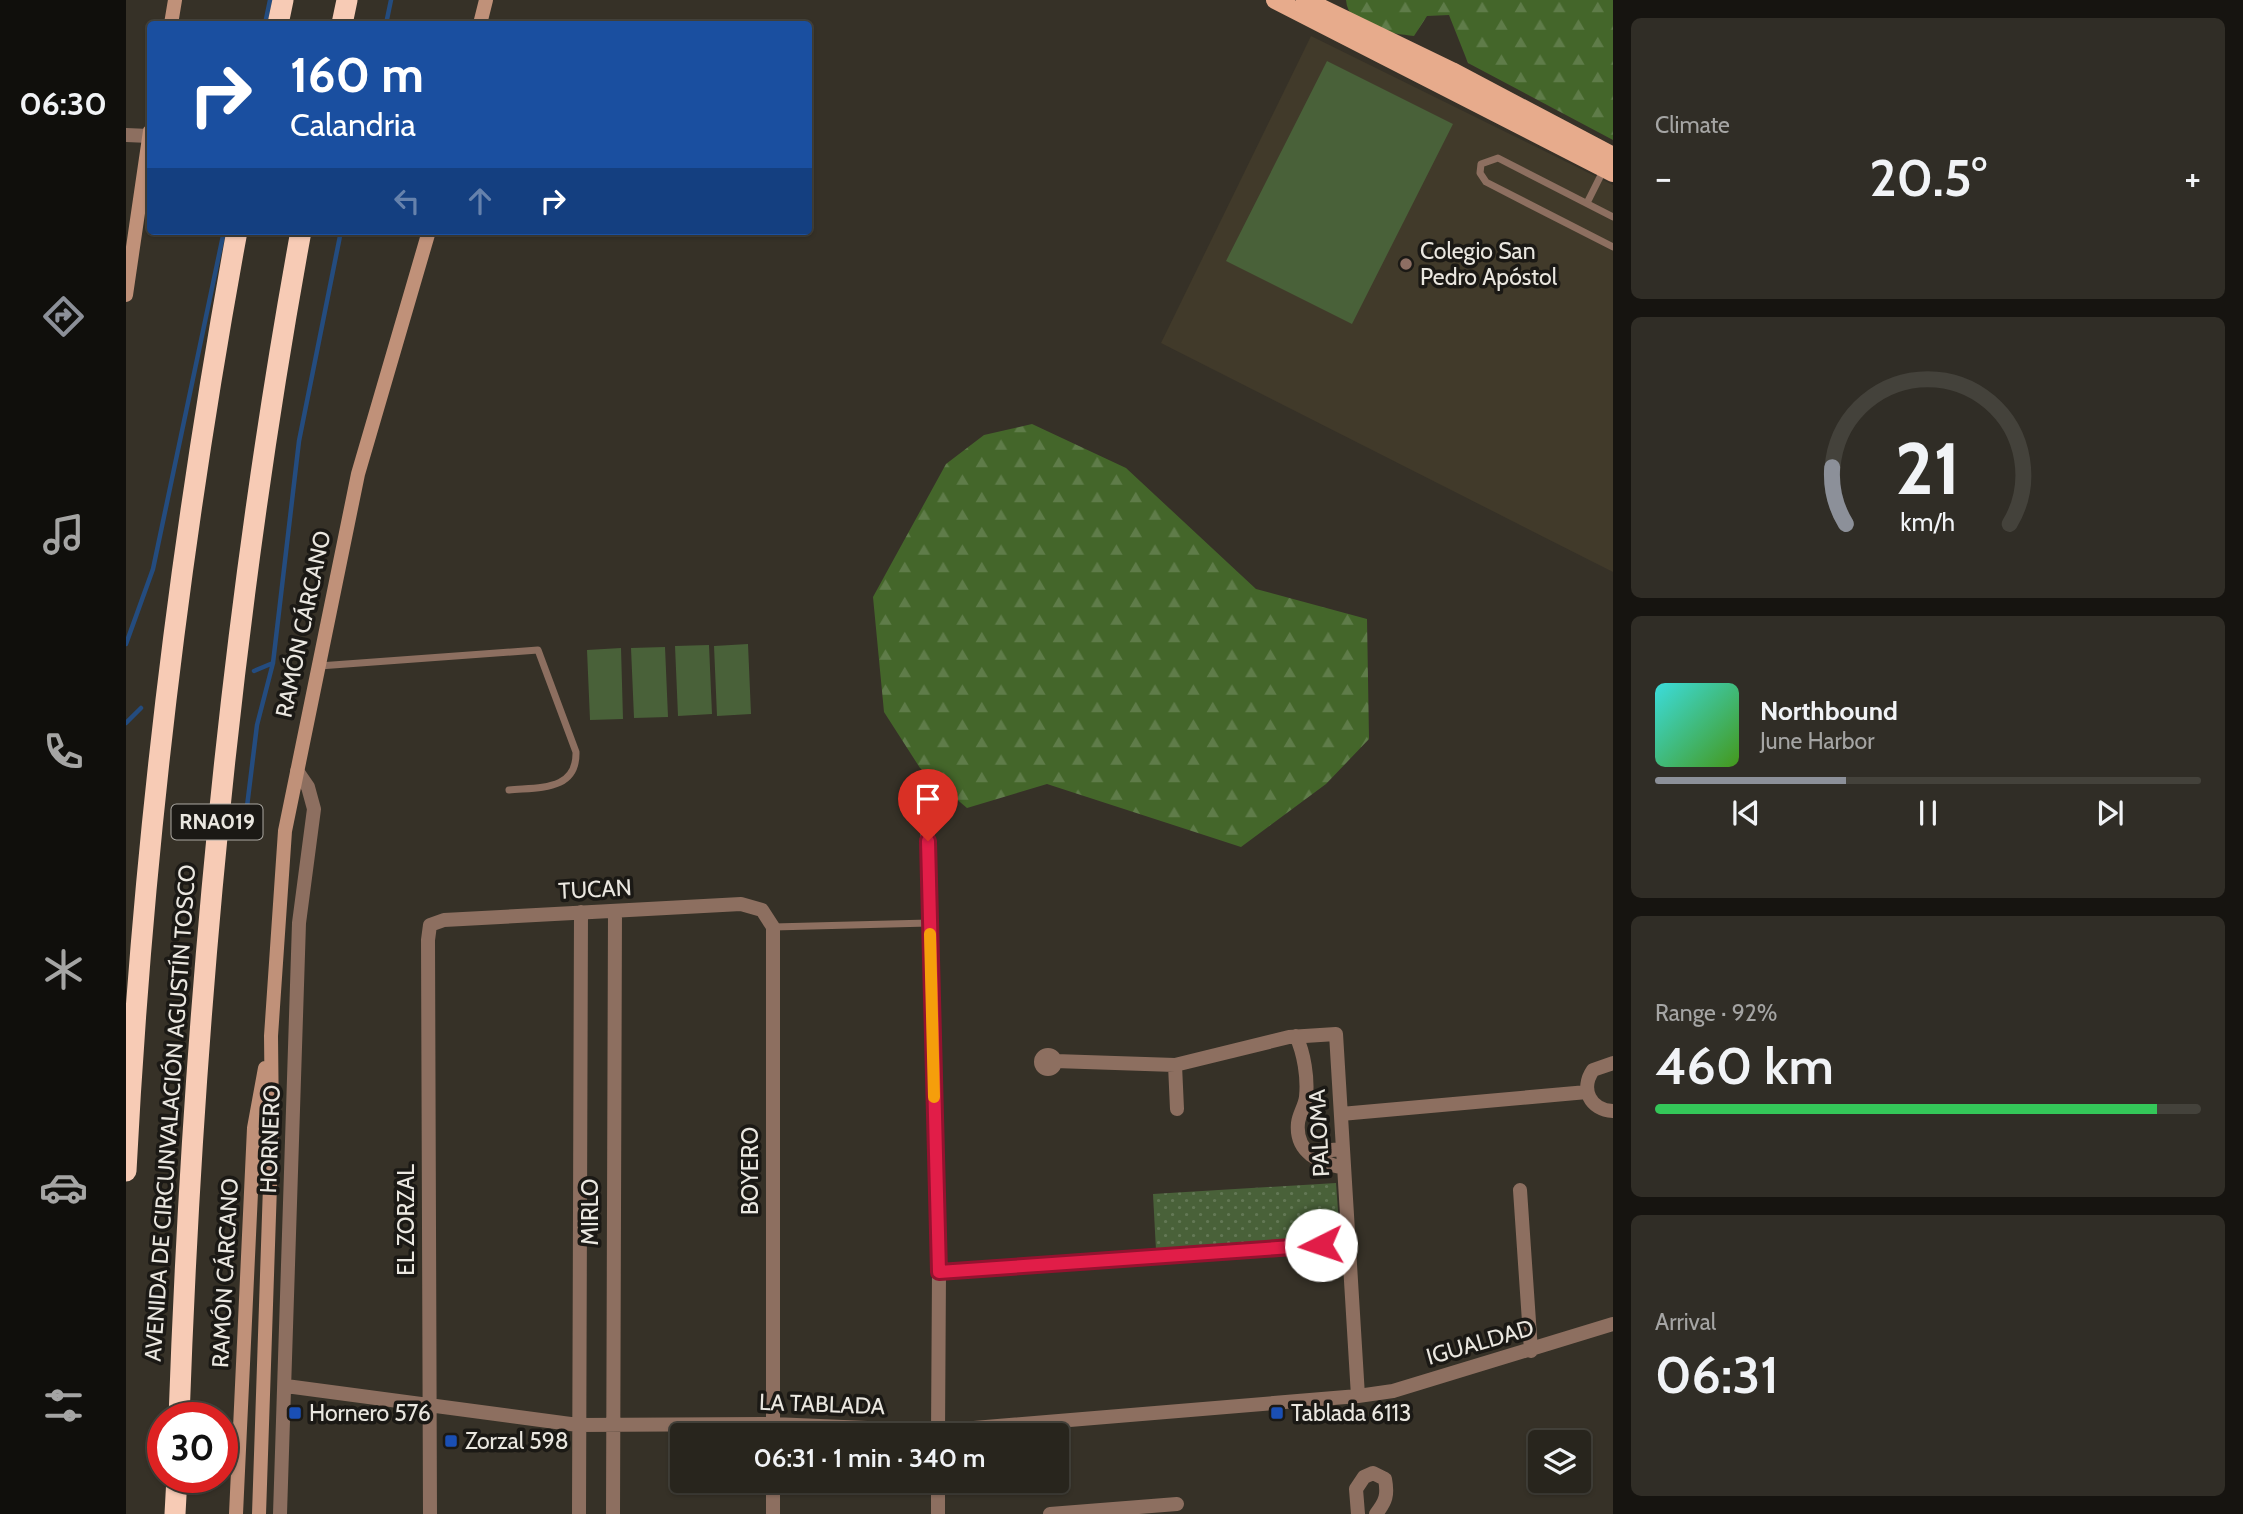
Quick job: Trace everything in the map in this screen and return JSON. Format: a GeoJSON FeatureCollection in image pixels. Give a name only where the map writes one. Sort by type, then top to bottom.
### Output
{"type":"FeatureCollection","features":[{"type":"Feature","properties":{"kind":"highway"},"geometry":{"type":"LineString","coordinates":[[279,21],[283,0]]}},
{"type":"Feature","properties":{"kind":"highway"},"geometry":{"type":"LineString","coordinates":[[343,21],[347,0]]}},
{"type":"Feature","properties":{"kind":"highway","name":"AVENIDA DE CIRCUNVALACIÓN AGUSTÍN TOSCO"},"geometry":{"type":"LineString","coordinates":[[126,1171],[151,847],[193,496],[236,235]]}},
{"type":"Feature","properties":{"kind":"highway","name":"AVENIDA DE CIRCUNVALACIÓN AGUSTÍN TOSCO"},"geometry":{"type":"LineString","coordinates":[[180,1402],[191,1130],[213,853],[255,509],[300,235]]}},
{"type":"Feature","properties":{"kind":"highway"},"geometry":{"type":"LineString","coordinates":[[175,1514],[176,1493]]}},
{"type":"Feature","properties":{"kind":"main road"},"geometry":{"type":"LineString","coordinates":[[172,21],[175,0]]}},
{"type":"Feature","properties":{"kind":"main road"},"geometry":{"type":"LineString","coordinates":[[481,21],[485,0]]}},
{"type":"Feature","properties":{"kind":"main road"},"geometry":{"type":"LineString","coordinates":[[1275,0],[1610,166]]}},
{"type":"Feature","properties":{"kind":"main road"},"geometry":{"type":"LineString","coordinates":[[1305,0],[1452,71],[1610,166]]}},
{"type":"Feature","properties":{"kind":"main road"},"geometry":{"type":"LineString","coordinates":[[126,295],[129,249],[147,150]]}},
{"type":"Feature","properties":{"kind":"main road","name":"RAMÓN CÁRCANO"},"geometry":{"type":"LineString","coordinates":[[259,1514],[272,1126],[271,1036],[285,831],[361,460],[428,235]]}},
{"type":"Feature","properties":{"kind":"main road","name":"RAMÓN CÁRCANO"},"geometry":{"type":"LineString","coordinates":[[236,1514],[254,1128],[271,1036]]}},
{"type":"Feature","properties":{"kind":"street"},"geometry":{"type":"LineString","coordinates":[[126,135],[147,134]]}},
{"type":"Feature","properties":{"kind":"street","name":"HORNERO"},"geometry":{"type":"LineString","coordinates":[[280,1514],[299,923],[314,808],[308,787],[297,771]]}},
{"type":"Feature","properties":{"kind":"street"},"geometry":{"type":"LineString","coordinates":[[927,814],[939,1272],[938,1423]]}},
{"type":"Feature","properties":{"kind":"street","name":"TUCAN"},"geometry":{"type":"LineString","coordinates":[[430,925],[444,920],[741,904],[762,910],[773,927]]}},
{"type":"Feature","properties":{"kind":"street","name":"MIRLO"},"geometry":{"type":"LineString","coordinates":[[613,1514],[615,911]]}},
{"type":"Feature","properties":{"kind":"street","name":"MIRLO"},"geometry":{"type":"LineString","coordinates":[[579,1514],[581,912]]}},
{"type":"Feature","properties":{"kind":"street","name":"EL ZORZAL"},"geometry":{"type":"LineString","coordinates":[[430,925],[430,1514]]}},
{"type":"Feature","properties":{"kind":"street","name":"BOYERO"},"geometry":{"type":"LineString","coordinates":[[773,927],[773,1423]]}},
{"type":"Feature","properties":{"kind":"street","name":"PALOMA"},"geometry":{"type":"LineString","coordinates":[[1296,1036],[1336,1034],[1358,1396]]}},
{"type":"Feature","properties":{"kind":"street"},"geometry":{"type":"LineString","coordinates":[[1055,1061],[1175,1065],[1296,1036],[1303,1051],[1306,1097],[1298,1124],[1299,1138],[1306,1151],[1318,1163],[1344,1168]]}},
{"type":"Feature","properties":{"kind":"street"},"geometry":{"type":"LineString","coordinates":[[1613,1063],[1593,1070],[1587,1092],[1596,1106],[1613,1111]]}},
{"type":"Feature","properties":{"kind":"street"},"geometry":{"type":"LineString","coordinates":[[1175,1065],[1177,1109]]}},
{"type":"Feature","properties":{"kind":"street"},"geometry":{"type":"LineString","coordinates":[[1341,1114],[1587,1092]]}},
{"type":"Feature","properties":{"kind":"street"},"geometry":{"type":"LineString","coordinates":[[1312,1156],[1320,1151],[1343,1149]]}},
{"type":"Feature","properties":{"kind":"street"},"geometry":{"type":"LineString","coordinates":[[1520,1190],[1531,1351]]}},
{"type":"Feature","properties":{"kind":"street"},"geometry":{"type":"LineString","coordinates":[[939,1272],[1349,1243]]}},
{"type":"Feature","properties":{"kind":"street","name":"IGUALDAD"},"geometry":{"type":"LineString","coordinates":[[1358,1396],[1393,1391],[1613,1324]]}},
{"type":"Feature","properties":{"kind":"street","name":"LA TABLADA"},"geometry":{"type":"LineString","coordinates":[[286,1386],[578,1425],[670,1427]]}},
{"type":"Feature","properties":{"kind":"street","name":"LA TABLADA"},"geometry":{"type":"LineString","coordinates":[[1052,1423],[1358,1396]]}},
{"type":"Feature","properties":{"kind":"street"},"geometry":{"type":"LineString","coordinates":[[1358,1514],[1356,1489],[1364,1477],[1373,1473],[1385,1479],[1388,1493],[1386,1502],[1376,1514]]}},
{"type":"Feature","properties":{"kind":"street"},"geometry":{"type":"LineString","coordinates":[[773,1493],[773,1514]]}},
{"type":"Feature","properties":{"kind":"street"},"geometry":{"type":"LineString","coordinates":[[938,1493],[938,1514]]}},
{"type":"Feature","properties":{"kind":"street"},"geometry":{"type":"LineString","coordinates":[[1050,1514],[1177,1504]]}},
{"type":"Feature","properties":{"kind":"lane"},"geometry":{"type":"LineString","coordinates":[[1613,217],[1498,158],[1481,164],[1480,173],[1486,182],[1613,247]]}},
{"type":"Feature","properties":{"kind":"lane"},"geometry":{"type":"LineString","coordinates":[[1587,203],[1610,166]]}},
{"type":"Feature","properties":{"kind":"lane"},"geometry":{"type":"LineString","coordinates":[[318,666],[538,650],[576,752],[576,768],[568,779],[548,786],[509,789]]}},
{"type":"Feature","properties":{"kind":"lane"},"geometry":{"type":"LineString","coordinates":[[773,927],[930,923]]}},
{"type":"Feature","properties":{"kind":"shaded area","name":"Colegio San Pedro Apóstol"},"geometry":{"type":"Polygon","coordinates":[[[1311,36],[1613,185],[1613,572],[1161,343],[1311,36]]]}},
{"type":"Feature","properties":{"kind":"green space"},"geometry":{"type":"Polygon","coordinates":[[[1346,0],[1613,0],[1613,140],[1468,63],[1449,15],[1427,16],[1414,36],[1363,24],[1354,18],[1346,0]]]}},
{"type":"Feature","properties":{"kind":"green space"},"geometry":{"type":"Polygon","coordinates":[[[1327,61],[1453,124],[1352,324],[1226,261],[1327,61]]]}},
{"type":"Feature","properties":{"kind":"green space"},"geometry":{"type":"Polygon","coordinates":[[[1032,424],[1126,468],[1256,589],[1367,619],[1369,739],[1326,784],[1241,847],[1047,784],[967,808],[920,768],[884,712],[873,597],[946,464],[984,435],[1032,424]]]}},
{"type":"Feature","properties":{"kind":"green space"},"geometry":{"type":"Polygon","coordinates":[[[748,644],[751,714],[717,716],[714,646],[748,644]]]}},
{"type":"Feature","properties":{"kind":"green space"},"geometry":{"type":"Polygon","coordinates":[[[709,645],[712,714],[678,716],[675,646],[709,645]]]}},
{"type":"Feature","properties":{"kind":"green space"},"geometry":{"type":"Polygon","coordinates":[[[665,647],[668,717],[634,718],[631,648],[665,647]]]}},
{"type":"Feature","properties":{"kind":"green space"},"geometry":{"type":"Polygon","coordinates":[[[621,648],[623,719],[590,720],[587,650],[621,648]]]}},
{"type":"Feature","properties":{"kind":"green space"},"geometry":{"type":"Polygon","coordinates":[[[1336,1183],[1340,1239],[1156,1250],[1153,1194],[1336,1183]]]}},
{"type":"Feature","properties":{"kind":"waterway"},"geometry":{"type":"LineString","coordinates":[[266,21],[270,0]]}},
{"type":"Feature","properties":{"kind":"waterway"},"geometry":{"type":"LineString","coordinates":[[387,21],[391,0]]}},
{"type":"Feature","properties":{"kind":"waterway"},"geometry":{"type":"LineString","coordinates":[[126,644],[153,569],[223,235]]}},
{"type":"Feature","properties":{"kind":"waterway"},"geometry":{"type":"LineString","coordinates":[[244,831],[257,725],[273,663],[299,441],[340,235]]}},
{"type":"Feature","properties":{"kind":"waterway"},"geometry":{"type":"LineString","coordinates":[[254,671],[273,663]]}},
{"type":"Feature","properties":{"kind":"waterway"},"geometry":{"type":"LineString","coordinates":[[126,723],[141,708]]}},
{"type":"Feature","properties":{"kind":"slow traffic"},"geometry":{"type":"LineString","coordinates":[[930,934],[934,1097]]}},
{"type":"Feature","properties":{"kind":"place","name":"Colegio San Pedro Apóstol"},"geometry":{"type":"Point","coordinates":[1406,264]}},
{"type":"Feature","properties":{"kind":"place","name":"Hornero 576"},"geometry":{"type":"Point","coordinates":[295,1413]}},
{"type":"Feature","properties":{"kind":"place","name":"Tablada 6113"},"geometry":{"type":"Point","coordinates":[1277,1413]}},
{"type":"Feature","properties":{"kind":"place","name":"Zorzal 598"},"geometry":{"type":"Point","coordinates":[451,1441]}},
{"type":"Feature","properties":{"kind":"route"},"geometry":{"type":"LineString","coordinates":[[928,841],[939,1272],[1321,1245]]}}]}
